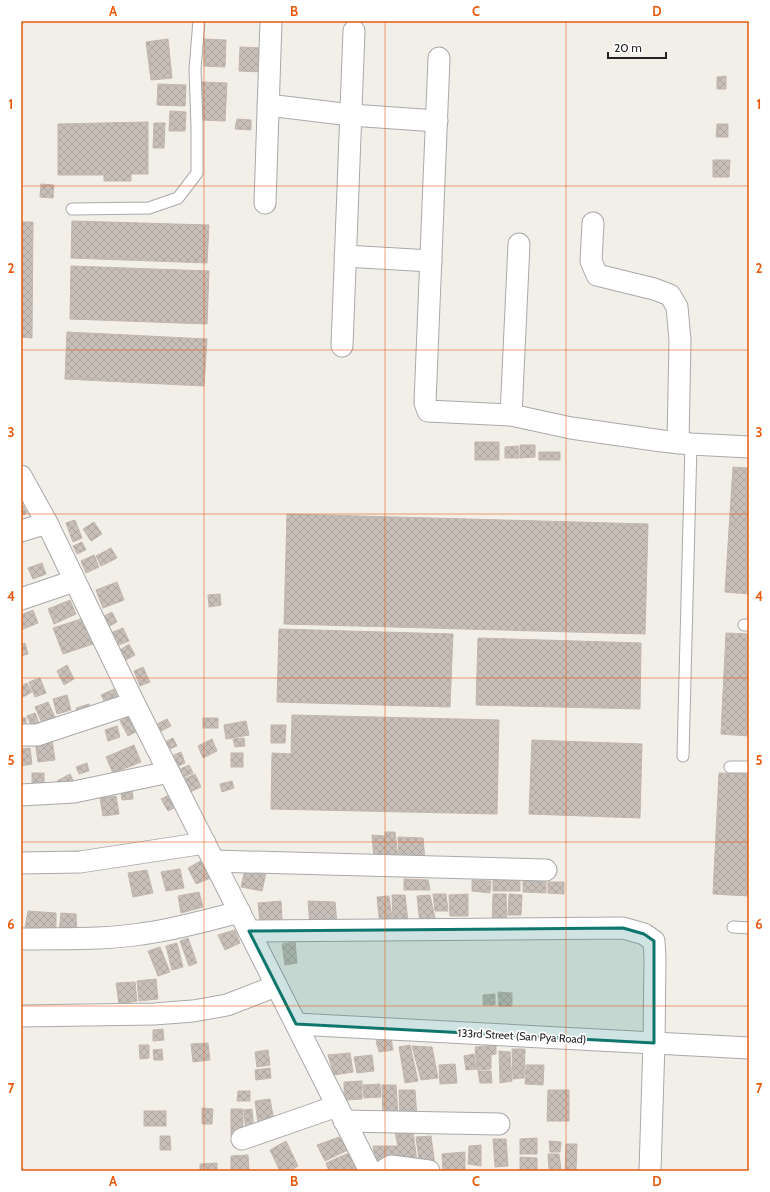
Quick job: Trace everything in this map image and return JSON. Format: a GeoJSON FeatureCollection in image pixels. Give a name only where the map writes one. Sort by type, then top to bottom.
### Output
{"type":"FeatureCollection","features":[{"type":"Feature","properties":{"kind":"street"},"geometry":{"type":"LineString","coordinates":[[265,203],[271,21]]}},
{"type":"Feature","properties":{"kind":"street"},"geometry":{"type":"LineString","coordinates":[[342,346],[354,31]]}},
{"type":"Feature","properties":{"kind":"street"},"geometry":{"type":"LineString","coordinates":[[439,58],[425,403],[428,411],[511,415],[571,428],[685,443],[749,447]]}},
{"type":"Feature","properties":{"kind":"street"},"geometry":{"type":"LineString","coordinates":[[268,105],[351,115],[437,121]]}},
{"type":"Feature","properties":{"kind":"street"},"geometry":{"type":"LineString","coordinates":[[593,223],[591,261],[597,275],[670,294],[677,308],[685,443]]}},
{"type":"Feature","properties":{"kind":"street"},"geometry":{"type":"LineString","coordinates":[[511,415],[519,244]]}},
{"type":"Feature","properties":{"kind":"street"},"geometry":{"type":"LineString","coordinates":[[346,256],[431,262]]}},
{"type":"Feature","properties":{"kind":"street"},"geometry":{"type":"LineString","coordinates":[[21,476],[47,523],[134,703],[370,1171]]}},
{"type":"Feature","properties":{"kind":"street"},"geometry":{"type":"LineString","coordinates":[[21,532],[47,523]]}},
{"type":"Feature","properties":{"kind":"street"},"geometry":{"type":"LineString","coordinates":[[21,599],[74,581]]}},
{"type":"Feature","properties":{"kind":"street"},"geometry":{"type":"LineString","coordinates":[[21,735],[38,735],[134,703]]}},
{"type":"Feature","properties":{"kind":"street"},"geometry":{"type":"LineString","coordinates":[[21,795],[81,791],[169,772]]}},
{"type":"Feature","properties":{"kind":"street"},"geometry":{"type":"LineString","coordinates":[[21,864],[80,862],[210,852],[546,870]]}},
{"type":"Feature","properties":{"kind":"street"},"geometry":{"type":"LineString","coordinates":[[21,939],[139,935],[168,930],[240,912]]}},
{"type":"Feature","properties":{"kind":"street"},"geometry":{"type":"LineString","coordinates":[[249,931],[623,928],[644,934],[654,941],[655,958],[650,1171]]}},
{"type":"Feature","properties":{"kind":"street"},"geometry":{"type":"LineString","coordinates":[[21,1016],[154,1014],[193,1011],[227,1005],[276,986]]}},
{"type":"Feature","properties":{"kind":"street","name":"133rd Street (San Pya Road)"},"geometry":{"type":"LineString","coordinates":[[296,1024],[749,1048]]}},
{"type":"Feature","properties":{"kind":"street"},"geometry":{"type":"LineString","coordinates":[[242,1139],[341,1114],[500,1124]]}},
{"type":"Feature","properties":{"kind":"street"},"geometry":{"type":"LineString","coordinates":[[383,1171],[391,1166],[429,1171]]}},
{"type":"Feature","properties":{"kind":"lane"},"geometry":{"type":"LineString","coordinates":[[72,209],[149,208],[178,198],[197,173],[198,128],[195,69],[198,21]]}},
{"type":"Feature","properties":{"kind":"lane"},"geometry":{"type":"LineString","coordinates":[[683,756],[685,443]]}},
{"type":"Feature","properties":{"kind":"lane"},"geometry":{"type":"LineString","coordinates":[[730,767],[749,767]]}},
{"type":"Feature","properties":{"kind":"lane"},"geometry":{"type":"LineString","coordinates":[[733,927],[749,928]]}},
{"type":"Feature","properties":{"kind":"highlighted area"},"geometry":{"type":"Polygon","coordinates":[[[623,928],[644,934],[654,941],[654,1043],[296,1024],[249,931],[623,928]]]}},
{"type":"Feature","properties":{"kind":"building"},"geometry":{"type":"Polygon","coordinates":[[[168,39],[172,78],[151,80],[146,42],[168,39]]]}},
{"type":"Feature","properties":{"kind":"building"},"geometry":{"type":"Polygon","coordinates":[[[204,39],[226,40],[225,67],[204,66],[204,39]]]}},
{"type":"Feature","properties":{"kind":"building"},"geometry":{"type":"Polygon","coordinates":[[[240,47],[262,48],[262,72],[239,71],[240,47]]]}},
{"type":"Feature","properties":{"kind":"building"},"geometry":{"type":"Polygon","coordinates":[[[726,76],[726,89],[717,89],[717,77],[726,76]]]}},
{"type":"Feature","properties":{"kind":"building"},"geometry":{"type":"Polygon","coordinates":[[[202,82],[227,83],[225,121],[201,120],[202,82]]]}},
{"type":"Feature","properties":{"kind":"building"},"geometry":{"type":"Polygon","coordinates":[[[158,84],[186,85],[185,106],[157,105],[158,84]]]}},
{"type":"Feature","properties":{"kind":"building"},"geometry":{"type":"Polygon","coordinates":[[[170,111],[186,112],[185,131],[169,131],[170,111]]]}},
{"type":"Feature","properties":{"kind":"building"},"geometry":{"type":"Polygon","coordinates":[[[237,119],[251,120],[251,130],[235,129],[237,119]]]}},
{"type":"Feature","properties":{"kind":"building"},"geometry":{"type":"Polygon","coordinates":[[[148,122],[148,174],[131,174],[131,181],[104,181],[104,175],[58,175],[58,124],[148,122]]]}},
{"type":"Feature","properties":{"kind":"building"},"geometry":{"type":"Polygon","coordinates":[[[154,123],[165,123],[164,148],[153,148],[154,123]]]}},
{"type":"Feature","properties":{"kind":"building"},"geometry":{"type":"Polygon","coordinates":[[[717,124],[728,124],[728,137],[716,137],[717,124]]]}},
{"type":"Feature","properties":{"kind":"building"},"geometry":{"type":"Polygon","coordinates":[[[713,160],[730,160],[729,177],[713,177],[713,160]]]}},
{"type":"Feature","properties":{"kind":"building"},"geometry":{"type":"Polygon","coordinates":[[[41,184],[54,185],[53,198],[40,197],[41,184]]]}},
{"type":"Feature","properties":{"kind":"building"},"geometry":{"type":"Polygon","coordinates":[[[72,221],[209,225],[207,263],[71,258],[72,221]]]}},
{"type":"Feature","properties":{"kind":"building"},"geometry":{"type":"Polygon","coordinates":[[[21,222],[33,222],[32,338],[21,337],[21,222]]]}},
{"type":"Feature","properties":{"kind":"building"},"geometry":{"type":"Polygon","coordinates":[[[71,266],[209,271],[207,324],[70,319],[71,266]]]}},
{"type":"Feature","properties":{"kind":"building"},"geometry":{"type":"Polygon","coordinates":[[[67,332],[207,339],[204,386],[65,379],[67,332]]]}},
{"type":"Feature","properties":{"kind":"building"},"geometry":{"type":"Polygon","coordinates":[[[475,442],[499,442],[499,460],[475,460],[475,442]]]}},
{"type":"Feature","properties":{"kind":"building"},"geometry":{"type":"Polygon","coordinates":[[[520,445],[535,445],[535,457],[520,458],[520,445]]]}},
{"type":"Feature","properties":{"kind":"building"},"geometry":{"type":"Polygon","coordinates":[[[518,446],[519,458],[505,458],[505,447],[518,446]]]}},
{"type":"Feature","properties":{"kind":"building"},"geometry":{"type":"Polygon","coordinates":[[[539,452],[560,452],[560,460],[539,460],[539,452]]]}},
{"type":"Feature","properties":{"kind":"building"},"geometry":{"type":"Polygon","coordinates":[[[733,467],[749,468],[749,594],[725,592],[733,467]]]}},
{"type":"Feature","properties":{"kind":"building"},"geometry":{"type":"Polygon","coordinates":[[[21,501],[27,513],[21,516],[21,501]]]}},
{"type":"Feature","properties":{"kind":"building"},"geometry":{"type":"Polygon","coordinates":[[[287,514],[648,524],[645,634],[284,624],[287,514]]]}},
{"type":"Feature","properties":{"kind":"building"},"geometry":{"type":"Polygon","coordinates":[[[75,520],[82,538],[73,542],[66,523],[75,520]]]}},
{"type":"Feature","properties":{"kind":"building"},"geometry":{"type":"Polygon","coordinates":[[[94,522],[102,534],[91,541],[83,529],[94,522]]]}},
{"type":"Feature","properties":{"kind":"building"},"geometry":{"type":"Polygon","coordinates":[[[82,542],[86,550],[77,554],[73,546],[82,542]]]}},
{"type":"Feature","properties":{"kind":"building"},"geometry":{"type":"Polygon","coordinates":[[[111,548],[117,558],[101,566],[96,556],[111,548]]]}},
{"type":"Feature","properties":{"kind":"building"},"geometry":{"type":"Polygon","coordinates":[[[94,555],[99,567],[86,573],[81,561],[94,555]]]}},
{"type":"Feature","properties":{"kind":"building"},"geometry":{"type":"Polygon","coordinates":[[[42,563],[46,574],[33,579],[28,568],[42,563]]]}},
{"type":"Feature","properties":{"kind":"building"},"geometry":{"type":"Polygon","coordinates":[[[117,582],[124,600],[103,608],[96,590],[117,582]]]}},
{"type":"Feature","properties":{"kind":"building"},"geometry":{"type":"Polygon","coordinates":[[[220,594],[221,605],[209,607],[208,595],[220,594]]]}},
{"type":"Feature","properties":{"kind":"building"},"geometry":{"type":"Polygon","coordinates":[[[70,600],[76,614],[54,624],[48,609],[70,600]]]}},
{"type":"Feature","properties":{"kind":"building"},"geometry":{"type":"Polygon","coordinates":[[[33,610],[38,623],[21,630],[21,615],[33,610]]]}},
{"type":"Feature","properties":{"kind":"building"},"geometry":{"type":"Polygon","coordinates":[[[112,612],[117,622],[106,628],[100,618],[112,612]]]}},
{"type":"Feature","properties":{"kind":"building"},"geometry":{"type":"Polygon","coordinates":[[[84,618],[93,644],[63,654],[53,628],[84,618]]]}},
{"type":"Feature","properties":{"kind":"building"},"geometry":{"type":"Polygon","coordinates":[[[123,628],[129,641],[114,647],[108,634],[123,628]]]}},
{"type":"Feature","properties":{"kind":"building"},"geometry":{"type":"Polygon","coordinates":[[[279,629],[453,634],[450,707],[277,702],[279,629]]]}},
{"type":"Feature","properties":{"kind":"building"},"geometry":{"type":"Polygon","coordinates":[[[726,633],[749,634],[749,736],[721,734],[726,633]]]}},
{"type":"Feature","properties":{"kind":"building"},"geometry":{"type":"Polygon","coordinates":[[[478,638],[641,643],[640,709],[476,705],[478,638]]]}},
{"type":"Feature","properties":{"kind":"building"},"geometry":{"type":"Polygon","coordinates":[[[25,643],[28,654],[21,656],[21,644],[25,643]]]}},
{"type":"Feature","properties":{"kind":"building"},"geometry":{"type":"Polygon","coordinates":[[[129,644],[135,655],[126,660],[120,650],[129,644]]]}},
{"type":"Feature","properties":{"kind":"building"},"geometry":{"type":"Polygon","coordinates":[[[67,665],[74,679],[64,685],[57,671],[67,665]]]}},
{"type":"Feature","properties":{"kind":"building"},"geometry":{"type":"Polygon","coordinates":[[[143,667],[150,682],[140,686],[134,671],[143,667]]]}},
{"type":"Feature","properties":{"kind":"building"},"geometry":{"type":"Polygon","coordinates":[[[40,678],[46,693],[35,697],[29,682],[40,678]]]}},
{"type":"Feature","properties":{"kind":"building"},"geometry":{"type":"Polygon","coordinates":[[[27,683],[32,692],[21,698],[21,686],[27,683]]]}},
{"type":"Feature","properties":{"kind":"building"},"geometry":{"type":"Polygon","coordinates":[[[114,689],[120,702],[108,708],[101,695],[114,689]]]}},
{"type":"Feature","properties":{"kind":"building"},"geometry":{"type":"Polygon","coordinates":[[[67,695],[71,710],[57,714],[53,699],[67,695]]]}},
{"type":"Feature","properties":{"kind":"building"},"geometry":{"type":"Polygon","coordinates":[[[48,702],[55,717],[42,723],[35,707],[48,702]]]}},
{"type":"Feature","properties":{"kind":"building"},"geometry":{"type":"Polygon","coordinates":[[[89,704],[91,713],[79,717],[76,708],[89,704]]]}},
{"type":"Feature","properties":{"kind":"building"},"geometry":{"type":"Polygon","coordinates":[[[35,713],[40,725],[32,728],[27,716],[35,713]]]}},
{"type":"Feature","properties":{"kind":"building"},"geometry":{"type":"Polygon","coordinates":[[[133,714],[141,729],[128,736],[120,721],[133,714]]]}},
{"type":"Feature","properties":{"kind":"building"},"geometry":{"type":"Polygon","coordinates":[[[292,715],[499,720],[497,814],[271,809],[272,753],[291,754],[292,715]]]}},
{"type":"Feature","properties":{"kind":"building"},"geometry":{"type":"Polygon","coordinates":[[[21,718],[26,718],[26,730],[21,730],[21,718]]]}},
{"type":"Feature","properties":{"kind":"building"},"geometry":{"type":"Polygon","coordinates":[[[203,718],[218,718],[218,728],[203,728],[203,718]]]}},
{"type":"Feature","properties":{"kind":"building"},"geometry":{"type":"Polygon","coordinates":[[[167,719],[171,726],[159,732],[155,725],[167,719]]]}},
{"type":"Feature","properties":{"kind":"building"},"geometry":{"type":"Polygon","coordinates":[[[246,721],[249,735],[226,739],[224,725],[246,721]]]}},
{"type":"Feature","properties":{"kind":"building"},"geometry":{"type":"Polygon","coordinates":[[[271,725],[286,725],[285,743],[271,743],[271,725]]]}},
{"type":"Feature","properties":{"kind":"building"},"geometry":{"type":"Polygon","coordinates":[[[117,726],[120,737],[108,741],[105,730],[117,726]]]}},
{"type":"Feature","properties":{"kind":"building"},"geometry":{"type":"Polygon","coordinates":[[[173,738],[177,746],[167,750],[163,743],[173,738]]]}},
{"type":"Feature","properties":{"kind":"building"},"geometry":{"type":"Polygon","coordinates":[[[244,738],[245,746],[235,747],[233,739],[244,738]]]}},
{"type":"Feature","properties":{"kind":"building"},"geometry":{"type":"Polygon","coordinates":[[[52,739],[55,760],[38,762],[35,741],[52,739]]]}},
{"type":"Feature","properties":{"kind":"building"},"geometry":{"type":"Polygon","coordinates":[[[212,739],[217,751],[203,758],[198,746],[212,739]]]}},
{"type":"Feature","properties":{"kind":"building"},"geometry":{"type":"Polygon","coordinates":[[[532,740],[642,744],[640,818],[529,814],[532,740]]]}},
{"type":"Feature","properties":{"kind":"building"},"geometry":{"type":"Polygon","coordinates":[[[134,745],[141,762],[113,773],[106,757],[134,745]]]}},
{"type":"Feature","properties":{"kind":"building"},"geometry":{"type":"Polygon","coordinates":[[[30,748],[32,764],[21,766],[21,749],[30,748]]]}},
{"type":"Feature","properties":{"kind":"building"},"geometry":{"type":"Polygon","coordinates":[[[181,752],[185,763],[174,768],[169,757],[181,752]]]}},
{"type":"Feature","properties":{"kind":"building"},"geometry":{"type":"Polygon","coordinates":[[[231,753],[243,753],[243,767],[231,767],[231,753]]]}},
{"type":"Feature","properties":{"kind":"building"},"geometry":{"type":"Polygon","coordinates":[[[87,763],[89,771],[79,774],[76,767],[87,763]]]}},
{"type":"Feature","properties":{"kind":"building"},"geometry":{"type":"Polygon","coordinates":[[[189,765],[193,773],[182,778],[178,770],[189,765]]]}},
{"type":"Feature","properties":{"kind":"building"},"geometry":{"type":"Polygon","coordinates":[[[32,773],[44,773],[44,787],[32,787],[32,773]]]}},
{"type":"Feature","properties":{"kind":"building"},"geometry":{"type":"Polygon","coordinates":[[[719,773],[749,774],[749,896],[713,894],[719,773]]]}},
{"type":"Feature","properties":{"kind":"building"},"geometry":{"type":"Polygon","coordinates":[[[70,774],[75,784],[62,791],[57,781],[70,774]]]}},
{"type":"Feature","properties":{"kind":"building"},"geometry":{"type":"Polygon","coordinates":[[[195,774],[201,787],[190,792],[184,779],[195,774]]]}},
{"type":"Feature","properties":{"kind":"building"},"geometry":{"type":"Polygon","coordinates":[[[232,781],[234,788],[222,792],[220,784],[232,781]]]}},
{"type":"Feature","properties":{"kind":"building"},"geometry":{"type":"Polygon","coordinates":[[[132,786],[133,799],[122,800],[120,787],[132,786]]]}},
{"type":"Feature","properties":{"kind":"building"},"geometry":{"type":"Polygon","coordinates":[[[171,794],[178,806],[168,811],[161,799],[171,794]]]}},
{"type":"Feature","properties":{"kind":"building"},"geometry":{"type":"Polygon","coordinates":[[[116,796],[119,814],[103,816],[100,798],[116,796]]]}},
{"type":"Feature","properties":{"kind":"building"},"geometry":{"type":"Polygon","coordinates":[[[385,832],[395,832],[398,859],[374,859],[372,835],[385,836],[385,832]]]}},
{"type":"Feature","properties":{"kind":"building"},"geometry":{"type":"Polygon","coordinates":[[[398,837],[423,838],[425,861],[399,861],[398,837]]]}},
{"type":"Feature","properties":{"kind":"building"},"geometry":{"type":"Polygon","coordinates":[[[204,859],[216,876],[196,884],[188,868],[204,859]]]}},
{"type":"Feature","properties":{"kind":"building"},"geometry":{"type":"Polygon","coordinates":[[[180,869],[184,888],[166,891],[161,872],[180,869]]]}},
{"type":"Feature","properties":{"kind":"building"},"geometry":{"type":"Polygon","coordinates":[[[245,869],[266,873],[262,891],[241,887],[245,869]]]}},
{"type":"Feature","properties":{"kind":"building"},"geometry":{"type":"Polygon","coordinates":[[[147,870],[153,893],[133,897],[128,873],[147,870]]]}},
{"type":"Feature","properties":{"kind":"building"},"geometry":{"type":"Polygon","coordinates":[[[404,879],[428,880],[430,890],[404,890],[404,879]]]}},
{"type":"Feature","properties":{"kind":"building"},"geometry":{"type":"Polygon","coordinates":[[[493,879],[520,880],[520,891],[493,891],[493,879]]]}},
{"type":"Feature","properties":{"kind":"building"},"geometry":{"type":"Polygon","coordinates":[[[472,880],[491,881],[490,893],[472,891],[472,880]]]}},
{"type":"Feature","properties":{"kind":"building"},"geometry":{"type":"Polygon","coordinates":[[[523,880],[546,881],[546,893],[523,892],[523,880]]]}},
{"type":"Feature","properties":{"kind":"building"},"geometry":{"type":"Polygon","coordinates":[[[548,882],[564,882],[564,894],[548,893],[548,882]]]}},
{"type":"Feature","properties":{"kind":"building"},"geometry":{"type":"Polygon","coordinates":[[[199,892],[203,907],[181,913],[178,896],[199,892]]]}},
{"type":"Feature","properties":{"kind":"building"},"geometry":{"type":"Polygon","coordinates":[[[433,894],[446,894],[448,911],[435,911],[433,894]]]}},
{"type":"Feature","properties":{"kind":"building"},"geometry":{"type":"Polygon","coordinates":[[[468,894],[468,916],[450,916],[449,895],[468,894]]]}},
{"type":"Feature","properties":{"kind":"building"},"geometry":{"type":"Polygon","coordinates":[[[493,894],[506,894],[507,925],[492,925],[493,894]]]}},
{"type":"Feature","properties":{"kind":"building"},"geometry":{"type":"Polygon","coordinates":[[[509,894],[522,895],[521,915],[508,915],[509,894]]]}},
{"type":"Feature","properties":{"kind":"building"},"geometry":{"type":"Polygon","coordinates":[[[392,895],[405,895],[408,922],[393,922],[392,895]]]}},
{"type":"Feature","properties":{"kind":"building"},"geometry":{"type":"Polygon","coordinates":[[[430,895],[436,923],[420,924],[417,896],[430,895]]]}},
{"type":"Feature","properties":{"kind":"building"},"geometry":{"type":"Polygon","coordinates":[[[389,896],[393,926],[380,926],[377,897],[389,896]]]}},
{"type":"Feature","properties":{"kind":"building"},"geometry":{"type":"Polygon","coordinates":[[[281,901],[282,919],[260,923],[258,903],[281,901]]]}},
{"type":"Feature","properties":{"kind":"building"},"geometry":{"type":"Polygon","coordinates":[[[308,901],[335,902],[337,924],[310,926],[308,901]]]}},
{"type":"Feature","properties":{"kind":"building"},"geometry":{"type":"Polygon","coordinates":[[[28,911],[56,913],[56,930],[25,928],[28,911]]]}},
{"type":"Feature","properties":{"kind":"building"},"geometry":{"type":"Polygon","coordinates":[[[61,913],[76,914],[77,933],[59,933],[61,913]]]}},
{"type":"Feature","properties":{"kind":"building"},"geometry":{"type":"Polygon","coordinates":[[[235,930],[240,943],[225,950],[218,935],[235,930]]]}},
{"type":"Feature","properties":{"kind":"building"},"geometry":{"type":"Polygon","coordinates":[[[188,938],[197,963],[189,966],[180,941],[188,938]]]}},
{"type":"Feature","properties":{"kind":"building"},"geometry":{"type":"Polygon","coordinates":[[[295,942],[297,963],[285,965],[282,944],[295,942]]]}},
{"type":"Feature","properties":{"kind":"building"},"geometry":{"type":"Polygon","coordinates":[[[177,943],[183,967],[172,970],[166,946],[177,943]]]}},
{"type":"Feature","properties":{"kind":"building"},"geometry":{"type":"Polygon","coordinates":[[[160,947],[170,972],[158,976],[148,951],[160,947]]]}},
{"type":"Feature","properties":{"kind":"building"},"geometry":{"type":"Polygon","coordinates":[[[156,979],[158,999],[139,1001],[137,981],[156,979]]]}},
{"type":"Feature","properties":{"kind":"building"},"geometry":{"type":"Polygon","coordinates":[[[135,982],[137,1001],[119,1004],[116,983],[135,982]]]}},
{"type":"Feature","properties":{"kind":"building"},"geometry":{"type":"Polygon","coordinates":[[[498,992],[512,993],[512,1006],[499,1006],[498,992]]]}},
{"type":"Feature","properties":{"kind":"building"},"geometry":{"type":"Polygon","coordinates":[[[495,994],[495,1005],[483,1005],[483,995],[495,994]]]}},
{"type":"Feature","properties":{"kind":"building"},"geometry":{"type":"Polygon","coordinates":[[[163,1029],[164,1040],[153,1041],[153,1030],[163,1029]]]}},
{"type":"Feature","properties":{"kind":"building"},"geometry":{"type":"Polygon","coordinates":[[[391,1038],[393,1050],[379,1052],[376,1041],[391,1038]]]}},
{"type":"Feature","properties":{"kind":"building"},"geometry":{"type":"Polygon","coordinates":[[[208,1043],[210,1060],[193,1062],[191,1044],[208,1043]]]}},
{"type":"Feature","properties":{"kind":"building"},"geometry":{"type":"Polygon","coordinates":[[[139,1045],[149,1045],[149,1058],[140,1059],[139,1045]]]}},
{"type":"Feature","properties":{"kind":"building"},"geometry":{"type":"Polygon","coordinates":[[[410,1045],[418,1081],[405,1083],[399,1047],[410,1045]]]}},
{"type":"Feature","properties":{"kind":"building"},"geometry":{"type":"Polygon","coordinates":[[[496,1045],[496,1054],[491,1055],[491,1069],[477,1070],[475,1047],[496,1045]]]}},
{"type":"Feature","properties":{"kind":"building"},"geometry":{"type":"Polygon","coordinates":[[[412,1046],[432,1047],[438,1078],[421,1080],[412,1046]]]}},
{"type":"Feature","properties":{"kind":"building"},"geometry":{"type":"Polygon","coordinates":[[[162,1049],[163,1060],[154,1060],[153,1050],[162,1049]]]}},
{"type":"Feature","properties":{"kind":"building"},"geometry":{"type":"Polygon","coordinates":[[[512,1049],[525,1049],[524,1078],[513,1079],[512,1049]]]}},
{"type":"Feature","properties":{"kind":"building"},"geometry":{"type":"Polygon","coordinates":[[[268,1050],[270,1065],[257,1067],[255,1052],[268,1050]]]}},
{"type":"Feature","properties":{"kind":"building"},"geometry":{"type":"Polygon","coordinates":[[[499,1051],[510,1052],[512,1081],[500,1083],[499,1051]]]}},
{"type":"Feature","properties":{"kind":"building"},"geometry":{"type":"Polygon","coordinates":[[[350,1053],[353,1072],[334,1075],[328,1055],[350,1053]]]}},
{"type":"Feature","properties":{"kind":"building"},"geometry":{"type":"Polygon","coordinates":[[[474,1054],[476,1069],[466,1070],[464,1056],[474,1054]]]}},
{"type":"Feature","properties":{"kind":"building"},"geometry":{"type":"Polygon","coordinates":[[[372,1055],[374,1071],[357,1073],[354,1057],[372,1055]]]}},
{"type":"Feature","properties":{"kind":"building"},"geometry":{"type":"Polygon","coordinates":[[[455,1064],[457,1083],[440,1084],[439,1065],[455,1064]]]}},
{"type":"Feature","properties":{"kind":"building"},"geometry":{"type":"Polygon","coordinates":[[[526,1065],[544,1065],[543,1085],[525,1084],[526,1065]]]}},
{"type":"Feature","properties":{"kind":"building"},"geometry":{"type":"Polygon","coordinates":[[[270,1068],[271,1078],[256,1080],[255,1070],[270,1068]]]}},
{"type":"Feature","properties":{"kind":"building"},"geometry":{"type":"Polygon","coordinates":[[[478,1071],[491,1071],[492,1083],[480,1083],[478,1071]]]}},
{"type":"Feature","properties":{"kind":"building"},"geometry":{"type":"Polygon","coordinates":[[[362,1081],[362,1099],[344,1100],[344,1082],[362,1081]]]}},
{"type":"Feature","properties":{"kind":"building"},"geometry":{"type":"Polygon","coordinates":[[[380,1084],[381,1097],[364,1098],[363,1085],[380,1084]]]}},
{"type":"Feature","properties":{"kind":"building"},"geometry":{"type":"Polygon","coordinates":[[[382,1085],[396,1085],[398,1116],[383,1117],[382,1085]]]}},
{"type":"Feature","properties":{"kind":"building"},"geometry":{"type":"Polygon","coordinates":[[[399,1090],[415,1090],[417,1118],[400,1119],[399,1090]]]}},
{"type":"Feature","properties":{"kind":"building"},"geometry":{"type":"Polygon","coordinates":[[[548,1090],[569,1090],[569,1121],[547,1121],[548,1090]]]}},
{"type":"Feature","properties":{"kind":"building"},"geometry":{"type":"Polygon","coordinates":[[[238,1091],[250,1091],[250,1101],[237,1101],[238,1091]]]}},
{"type":"Feature","properties":{"kind":"building"},"geometry":{"type":"Polygon","coordinates":[[[270,1099],[274,1121],[258,1123],[255,1101],[270,1099]]]}},
{"type":"Feature","properties":{"kind":"building"},"geometry":{"type":"Polygon","coordinates":[[[202,1108],[213,1109],[212,1124],[202,1124],[202,1108]]]}},
{"type":"Feature","properties":{"kind":"building"},"geometry":{"type":"Polygon","coordinates":[[[231,1109],[243,1109],[243,1134],[231,1135],[231,1109]]]}},
{"type":"Feature","properties":{"kind":"building"},"geometry":{"type":"Polygon","coordinates":[[[252,1109],[254,1132],[246,1133],[244,1110],[252,1109]]]}},
{"type":"Feature","properties":{"kind":"building"},"geometry":{"type":"Polygon","coordinates":[[[144,1111],[166,1111],[166,1126],[144,1126],[144,1111]]]}},
{"type":"Feature","properties":{"kind":"building"},"geometry":{"type":"Polygon","coordinates":[[[413,1131],[417,1162],[376,1163],[373,1146],[398,1146],[395,1133],[413,1131]]]}},
{"type":"Feature","properties":{"kind":"building"},"geometry":{"type":"Polygon","coordinates":[[[160,1136],[170,1136],[171,1150],[160,1150],[160,1136]]]}},
{"type":"Feature","properties":{"kind":"building"},"geometry":{"type":"Polygon","coordinates":[[[431,1136],[435,1166],[420,1167],[416,1137],[431,1136]]]}},
{"type":"Feature","properties":{"kind":"building"},"geometry":{"type":"Polygon","coordinates":[[[339,1137],[348,1150],[325,1161],[317,1145],[339,1137]]]}},
{"type":"Feature","properties":{"kind":"building"},"geometry":{"type":"Polygon","coordinates":[[[537,1138],[537,1154],[520,1154],[520,1139],[537,1138]]]}},
{"type":"Feature","properties":{"kind":"building"},"geometry":{"type":"Polygon","coordinates":[[[493,1139],[506,1139],[508,1166],[495,1167],[493,1139]]]}},
{"type":"Feature","properties":{"kind":"building"},"geometry":{"type":"Polygon","coordinates":[[[286,1141],[298,1166],[290,1171],[280,1171],[270,1150],[286,1141]]]}},
{"type":"Feature","properties":{"kind":"building"},"geometry":{"type":"Polygon","coordinates":[[[549,1141],[561,1142],[560,1152],[550,1152],[549,1141]]]}},
{"type":"Feature","properties":{"kind":"building"},"geometry":{"type":"Polygon","coordinates":[[[566,1144],[577,1144],[576,1170],[565,1170],[566,1144]]]}},
{"type":"Feature","properties":{"kind":"building"},"geometry":{"type":"Polygon","coordinates":[[[481,1145],[481,1166],[468,1164],[469,1146],[481,1145]]]}},
{"type":"Feature","properties":{"kind":"building"},"geometry":{"type":"Polygon","coordinates":[[[465,1152],[465,1171],[443,1171],[442,1154],[465,1152]]]}},
{"type":"Feature","properties":{"kind":"building"},"geometry":{"type":"Polygon","coordinates":[[[349,1153],[358,1170],[329,1171],[326,1163],[349,1153]]]}},
{"type":"Feature","properties":{"kind":"building"},"geometry":{"type":"Polygon","coordinates":[[[548,1154],[559,1154],[561,1169],[549,1169],[548,1154]]]}},
{"type":"Feature","properties":{"kind":"building"},"geometry":{"type":"Polygon","coordinates":[[[248,1155],[249,1171],[231,1171],[231,1156],[248,1155]]]}},
{"type":"Feature","properties":{"kind":"building"},"geometry":{"type":"Polygon","coordinates":[[[520,1157],[537,1158],[537,1171],[520,1171],[520,1157]]]}},
{"type":"Feature","properties":{"kind":"building"},"geometry":{"type":"Polygon","coordinates":[[[217,1163],[217,1171],[200,1171],[200,1164],[217,1163]]]}}]}
